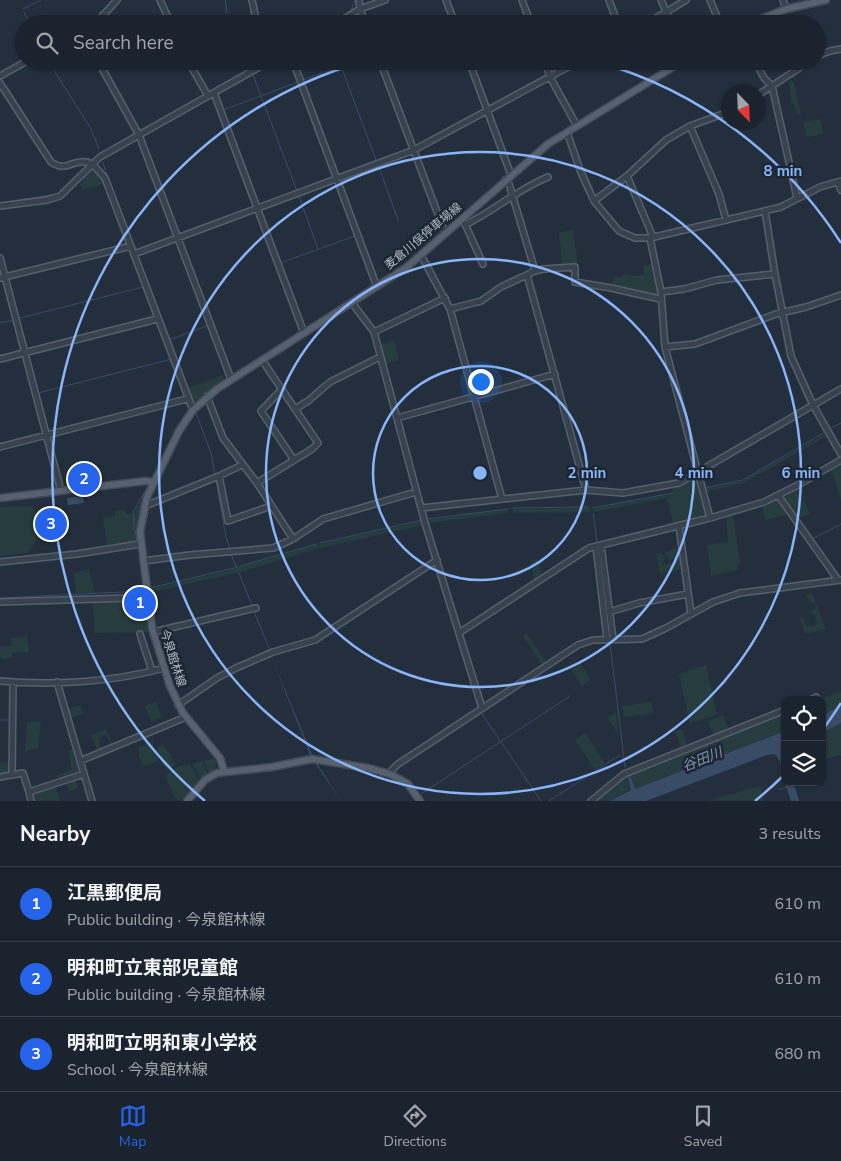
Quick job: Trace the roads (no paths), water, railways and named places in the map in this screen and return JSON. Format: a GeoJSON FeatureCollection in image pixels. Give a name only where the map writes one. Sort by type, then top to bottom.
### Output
{"type":"FeatureCollection","features":[{"type":"Feature","properties":{"kind":"main road"},"geometry":{"type":"LineString","coordinates":[[771,15],[786,9],[826,0]]}},
{"type":"Feature","properties":{"kind":"main road","name":"麦倉川俣停車場線"},"geometry":{"type":"LineString","coordinates":[[153,482],[179,431],[193,410],[208,396],[407,267],[548,144],[668,70]]}},
{"type":"Feature","properties":{"kind":"main road"},"geometry":{"type":"LineString","coordinates":[[0,498],[145,481],[153,482]]}},
{"type":"Feature","properties":{"kind":"main road","name":"今泉館林線"},"geometry":{"type":"LineString","coordinates":[[153,482],[140,524],[140,544],[153,632],[178,705],[220,758],[224,771]]}},
{"type":"Feature","properties":{"kind":"main road"},"geometry":{"type":"LineString","coordinates":[[187,801],[204,780],[224,771],[272,767],[316,760],[368,768],[390,774],[408,784],[420,801]]}},
{"type":"Feature","properties":{"kind":"street"},"geometry":{"type":"LineString","coordinates":[[103,15],[117,0]]}},
{"type":"Feature","properties":{"kind":"street"},"geometry":{"type":"LineString","coordinates":[[160,0],[167,15]]}},
{"type":"Feature","properties":{"kind":"street"},"geometry":{"type":"LineString","coordinates":[[252,0],[255,15]]}},
{"type":"Feature","properties":{"kind":"street"},"geometry":{"type":"LineString","coordinates":[[359,0],[362,15]]}},
{"type":"Feature","properties":{"kind":"street"},"geometry":{"type":"LineString","coordinates":[[351,15],[385,0]]}},
{"type":"Feature","properties":{"kind":"street"},"geometry":{"type":"LineString","coordinates":[[446,0],[452,15]]}},
{"type":"Feature","properties":{"kind":"street"},"geometry":{"type":"LineString","coordinates":[[522,0],[528,15]]}},
{"type":"Feature","properties":{"kind":"street"},"geometry":{"type":"LineString","coordinates":[[609,0],[615,15]]}},
{"type":"Feature","properties":{"kind":"street"},"geometry":{"type":"LineString","coordinates":[[661,0],[668,15]]}},
{"type":"Feature","properties":{"kind":"street"},"geometry":{"type":"LineString","coordinates":[[661,15],[686,0]]}},
{"type":"Feature","properties":{"kind":"street"},"geometry":{"type":"LineString","coordinates":[[710,0],[716,15]]}},
{"type":"Feature","properties":{"kind":"street"},"geometry":{"type":"LineString","coordinates":[[783,0],[786,9]]}},
{"type":"Feature","properties":{"kind":"street"},"geometry":{"type":"LineString","coordinates":[[826,53],[841,49]]}},
{"type":"Feature","properties":{"kind":"street"},"geometry":{"type":"LineString","coordinates":[[0,76],[15,68]]}},
{"type":"Feature","properties":{"kind":"street"},"geometry":{"type":"LineString","coordinates":[[103,70],[139,135],[231,380]]}},
{"type":"Feature","properties":{"kind":"street"},"geometry":{"type":"LineString","coordinates":[[193,70],[208,96]]}},
{"type":"Feature","properties":{"kind":"street"},"geometry":{"type":"LineString","coordinates":[[0,206],[57,197],[64,193],[100,158],[254,70]]}},
{"type":"Feature","properties":{"kind":"street"},"geometry":{"type":"LineString","coordinates":[[296,70],[377,287]]}},
{"type":"Feature","properties":{"kind":"street"},"geometry":{"type":"LineString","coordinates":[[383,70],[446,233]]}},
{"type":"Feature","properties":{"kind":"street"},"geometry":{"type":"LineString","coordinates":[[472,70],[508,177],[535,271]]}},
{"type":"Feature","properties":{"kind":"street"},"geometry":{"type":"LineString","coordinates":[[548,70],[578,126]]}},
{"type":"Feature","properties":{"kind":"street"},"geometry":{"type":"LineString","coordinates":[[134,254],[414,150],[563,70]]}},
{"type":"Feature","properties":{"kind":"street"},"geometry":{"type":"LineString","coordinates":[[760,70],[772,86],[797,198]]}},
{"type":"Feature","properties":{"kind":"street"},"geometry":{"type":"LineString","coordinates":[[766,90],[796,70]]}},
{"type":"Feature","properties":{"kind":"street"},"geometry":{"type":"LineString","coordinates":[[0,83],[51,162],[61,167],[83,162],[92,165],[104,178],[193,410]]}},
{"type":"Feature","properties":{"kind":"street"},"geometry":{"type":"LineString","coordinates":[[214,93],[304,333]]}},
{"type":"Feature","properties":{"kind":"street"},"geometry":{"type":"LineString","coordinates":[[594,201],[627,176],[666,140],[690,126],[721,115]]}},
{"type":"Feature","properties":{"kind":"street"},"geometry":{"type":"LineString","coordinates":[[690,126],[719,194],[726,220]]}},
{"type":"Feature","properties":{"kind":"street"},"geometry":{"type":"LineString","coordinates":[[567,132],[580,170],[594,201],[619,231],[635,238],[651,238],[781,207],[820,187],[839,182],[841,190]]}},
{"type":"Feature","properties":{"kind":"street"},"geometry":{"type":"LineString","coordinates":[[627,176],[651,238],[661,292],[660,299],[666,347],[710,518]]}},
{"type":"Feature","properties":{"kind":"street"},"geometry":{"type":"LineString","coordinates":[[465,225],[477,220],[532,184],[548,177]]}},
{"type":"Feature","properties":{"kind":"street"},"geometry":{"type":"LineString","coordinates":[[765,211],[791,356],[813,405],[841,454]]}},
{"type":"Feature","properties":{"kind":"street"},"geometry":{"type":"LineString","coordinates":[[460,220],[465,225],[484,264]]}},
{"type":"Feature","properties":{"kind":"street"},"geometry":{"type":"LineString","coordinates":[[3,278],[131,246]]}},
{"type":"Feature","properties":{"kind":"street"},"geometry":{"type":"LineString","coordinates":[[421,255],[450,309],[502,499]]}},
{"type":"Feature","properties":{"kind":"street"},"geometry":{"type":"LineString","coordinates":[[0,258],[3,278],[25,353],[61,491]]}},
{"type":"Feature","properties":{"kind":"street"},"geometry":{"type":"LineString","coordinates":[[450,309],[481,301],[501,287],[535,271],[575,267],[575,282],[660,299]]}},
{"type":"Feature","properties":{"kind":"street"},"geometry":{"type":"LineString","coordinates":[[661,292],[684,289],[717,280],[775,274]]}},
{"type":"Feature","properties":{"kind":"street"},"geometry":{"type":"LineString","coordinates":[[527,275],[586,490]]}},
{"type":"Feature","properties":{"kind":"street"},"geometry":{"type":"LineString","coordinates":[[666,347],[695,344],[783,312],[806,307],[841,295]]}},
{"type":"Feature","properties":{"kind":"street"},"geometry":{"type":"LineString","coordinates":[[374,332],[445,298]]}},
{"type":"Feature","properties":{"kind":"street"},"geometry":{"type":"LineString","coordinates":[[352,303],[374,332],[416,492],[482,708]]}},
{"type":"Feature","properties":{"kind":"street"},"geometry":{"type":"LineString","coordinates":[[0,359],[157,319]]}},
{"type":"Feature","properties":{"kind":"street"},"geometry":{"type":"LineString","coordinates":[[295,409],[308,401],[330,382],[380,357]]}},
{"type":"Feature","properties":{"kind":"street"},"geometry":{"type":"LineString","coordinates":[[257,483],[318,443],[262,360]]}},
{"type":"Feature","properties":{"kind":"street"},"geometry":{"type":"LineString","coordinates":[[397,418],[554,374]]}},
{"type":"Feature","properties":{"kind":"street"},"geometry":{"type":"LineString","coordinates":[[282,389],[262,411],[294,460]]}},
{"type":"Feature","properties":{"kind":"street"},"geometry":{"type":"LineString","coordinates":[[421,508],[586,490],[623,493],[679,483],[841,389]]}},
{"type":"Feature","properties":{"kind":"street"},"geometry":{"type":"LineString","coordinates":[[208,396],[223,438],[257,483],[293,540]]}},
{"type":"Feature","properties":{"kind":"street"},"geometry":{"type":"LineString","coordinates":[[0,447],[188,399]]}},
{"type":"Feature","properties":{"kind":"street"},"geometry":{"type":"LineString","coordinates":[[459,633],[584,550],[761,503],[841,460]]}},
{"type":"Feature","properties":{"kind":"street"},"geometry":{"type":"LineString","coordinates":[[145,506],[220,476],[242,465]]}},
{"type":"Feature","properties":{"kind":"street"},"geometry":{"type":"LineString","coordinates":[[220,476],[228,521],[271,506]]}},
{"type":"Feature","properties":{"kind":"street"},"geometry":{"type":"LineString","coordinates":[[143,561],[267,549],[293,540],[323,519],[416,492]]}},
{"type":"Feature","properties":{"kind":"street"},"geometry":{"type":"LineString","coordinates":[[390,774],[395,766],[578,645],[593,640],[642,639],[723,598],[740,593],[840,580],[778,495]]}},
{"type":"Feature","properties":{"kind":"street"},"geometry":{"type":"LineString","coordinates":[[680,526],[691,614]]}},
{"type":"Feature","properties":{"kind":"street"},"geometry":{"type":"LineString","coordinates":[[0,562],[78,554],[140,544]]}},
{"type":"Feature","properties":{"kind":"street"},"geometry":{"type":"LineString","coordinates":[[598,546],[609,612],[610,639]]}},
{"type":"Feature","properties":{"kind":"street"},"geometry":{"type":"LineString","coordinates":[[598,546],[610,639]]}},
{"type":"Feature","properties":{"kind":"street"},"geometry":{"type":"LineString","coordinates":[[178,705],[236,668],[273,652],[315,640],[437,560]]}},
{"type":"Feature","properties":{"kind":"street"},"geometry":{"type":"LineString","coordinates":[[609,612],[639,603],[688,594]]}},
{"type":"Feature","properties":{"kind":"street"},"geometry":{"type":"LineString","coordinates":[[0,602],[135,598],[147,595]]}},
{"type":"Feature","properties":{"kind":"street"},"geometry":{"type":"LineString","coordinates":[[153,632],[256,608]]}},
{"type":"Feature","properties":{"kind":"street"},"geometry":{"type":"LineString","coordinates":[[140,634],[152,671]]}},
{"type":"Feature","properties":{"kind":"street"},"geometry":{"type":"LineString","coordinates":[[0,682],[57,682],[113,678],[164,668]]}},
{"type":"Feature","properties":{"kind":"street"},"geometry":{"type":"LineString","coordinates":[[57,682],[92,801]]}},
{"type":"Feature","properties":{"kind":"street"},"geometry":{"type":"LineString","coordinates":[[12,775],[13,683]]}},
{"type":"Feature","properties":{"kind":"street"},"geometry":{"type":"LineString","coordinates":[[591,801],[624,774],[781,712]]}},
{"type":"Feature","properties":{"kind":"street"},"geometry":{"type":"LineString","coordinates":[[80,761],[186,717]]}},
{"type":"Feature","properties":{"kind":"street"},"geometry":{"type":"LineString","coordinates":[[0,777],[23,774],[31,801]]}},
{"type":"Feature","properties":{"kind":"street"},"geometry":{"type":"LineString","coordinates":[[29,792],[84,774]]}},
{"type":"Feature","properties":{"kind":"water"},"geometry":{"type":"Polygon","coordinates":[[[83,496],[84,503],[68,505],[67,498],[83,496]]]}},
{"type":"Feature","properties":{"kind":"water"},"geometry":{"type":"Polygon","coordinates":[[[271,656],[313,757],[341,801],[311,757],[271,656]]]}},
{"type":"Feature","properties":{"kind":"water"},"geometry":{"type":"Polygon","coordinates":[[[841,706],[841,723],[826,731],[826,713],[841,706]]]}},
{"type":"Feature","properties":{"kind":"water"},"geometry":{"type":"Polygon","coordinates":[[[781,733],[781,766],[775,754],[767,755],[646,801],[610,801],[631,790],[628,776],[630,775],[635,789],[781,733]]]}},
{"type":"Feature","properties":{"kind":"waterway"},"geometry":{"type":"LineString","coordinates":[[23,9],[41,0]]}},
{"type":"Feature","properties":{"kind":"waterway"},"geometry":{"type":"LineString","coordinates":[[225,0],[227,12]]}},
{"type":"Feature","properties":{"kind":"waterway"},"geometry":{"type":"LineString","coordinates":[[345,15],[351,11],[355,0]]}},
{"type":"Feature","properties":{"kind":"waterway"},"geometry":{"type":"LineString","coordinates":[[54,70],[90,127],[99,149]]}},
{"type":"Feature","properties":{"kind":"waterway"},"geometry":{"type":"LineString","coordinates":[[208,93],[248,70]]}},
{"type":"Feature","properties":{"kind":"waterway"},"geometry":{"type":"LineString","coordinates":[[216,95],[260,70]]}},
{"type":"Feature","properties":{"kind":"waterway"},"geometry":{"type":"LineString","coordinates":[[303,80],[330,70]]}},
{"type":"Feature","properties":{"kind":"waterway"},"geometry":{"type":"LineString","coordinates":[[342,70],[376,160]]}},
{"type":"Feature","properties":{"kind":"waterway"},"geometry":{"type":"LineString","coordinates":[[253,75],[297,191]]}},
{"type":"Feature","properties":{"kind":"waterway"},"geometry":{"type":"LineString","coordinates":[[223,110],[298,82]]}},
{"type":"Feature","properties":{"kind":"waterway"},"geometry":{"type":"LineString","coordinates":[[140,131],[203,96]]}},
{"type":"Feature","properties":{"kind":"waterway"},"geometry":{"type":"LineString","coordinates":[[142,137],[212,97]]}},
{"type":"Feature","properties":{"kind":"waterway"},"geometry":{"type":"LineString","coordinates":[[230,127],[258,204]]}},
{"type":"Feature","properties":{"kind":"waterway"},"geometry":{"type":"LineString","coordinates":[[92,160],[99,154],[135,134]]}},
{"type":"Feature","properties":{"kind":"waterway"},"geometry":{"type":"LineString","coordinates":[[106,157],[138,139]]}},
{"type":"Feature","properties":{"kind":"waterway"},"geometry":{"type":"LineString","coordinates":[[143,139],[159,182]]}},
{"type":"Feature","properties":{"kind":"waterway"},"geometry":{"type":"LineString","coordinates":[[103,162],[105,170]]}},
{"type":"Feature","properties":{"kind":"waterway"},"geometry":{"type":"LineString","coordinates":[[0,203],[57,194],[87,165]]}},
{"type":"Feature","properties":{"kind":"waterway"},"geometry":{"type":"LineString","coordinates":[[379,167],[398,220]]}},
{"type":"Feature","properties":{"kind":"waterway"},"geometry":{"type":"LineString","coordinates":[[106,172],[121,213]]}},
{"type":"Feature","properties":{"kind":"waterway"},"geometry":{"type":"LineString","coordinates":[[299,196],[318,249]]}},
{"type":"Feature","properties":{"kind":"waterway"},"geometry":{"type":"LineString","coordinates":[[122,215],[136,251]]}},
{"type":"Feature","properties":{"kind":"waterway"},"geometry":{"type":"LineString","coordinates":[[280,263],[355,236]]}},
{"type":"Feature","properties":{"kind":"waterway"},"geometry":{"type":"LineString","coordinates":[[8,279],[28,349]]}},
{"type":"Feature","properties":{"kind":"waterway"},"geometry":{"type":"LineString","coordinates":[[20,318],[143,287]]}},
{"type":"Feature","properties":{"kind":"waterway"},"geometry":{"type":"LineString","coordinates":[[0,323],[14,320]]}},
{"type":"Feature","properties":{"kind":"waterway"},"geometry":{"type":"LineString","coordinates":[[169,340],[207,326]]}},
{"type":"Feature","properties":{"kind":"waterway"},"geometry":{"type":"LineString","coordinates":[[0,356],[21,350]]}},
{"type":"Feature","properties":{"kind":"waterway"},"geometry":{"type":"LineString","coordinates":[[38,393],[172,359]]}},
{"type":"Feature","properties":{"kind":"waterway"},"geometry":{"type":"LineString","coordinates":[[196,413],[211,453],[215,476]]}},
{"type":"Feature","properties":{"kind":"waterway"},"geometry":{"type":"LineString","coordinates":[[829,429],[841,423]]}},
{"type":"Feature","properties":{"kind":"waterway"},"geometry":{"type":"LineString","coordinates":[[704,488],[743,480],[825,432]]}},
{"type":"Feature","properties":{"kind":"waterway"},"geometry":{"type":"LineString","coordinates":[[216,480],[226,537],[230,549]]}},
{"type":"Feature","properties":{"kind":"waterway"},"geometry":{"type":"LineString","coordinates":[[137,540],[133,512],[148,486]]}},
{"type":"Feature","properties":{"kind":"waterway"},"geometry":{"type":"LineString","coordinates":[[592,508],[673,493]]}},
{"type":"Feature","properties":{"kind":"waterway"},"geometry":{"type":"LineString","coordinates":[[512,508],[588,507]]}},
{"type":"Feature","properties":{"kind":"waterway"},"geometry":{"type":"LineString","coordinates":[[427,519],[508,509]]}},
{"type":"Feature","properties":{"kind":"waterway"},"geometry":{"type":"LineString","coordinates":[[593,513],[597,542]]}},
{"type":"Feature","properties":{"kind":"waterway"},"geometry":{"type":"LineString","coordinates":[[320,543],[422,520]]}},
{"type":"Feature","properties":{"kind":"waterway"},"geometry":{"type":"LineString","coordinates":[[812,540],[841,524]]}},
{"type":"Feature","properties":{"kind":"waterway"},"geometry":{"type":"LineString","coordinates":[[240,566],[317,544]]}},
{"type":"Feature","properties":{"kind":"waterway"},"geometry":{"type":"LineString","coordinates":[[231,554],[237,569]]}},
{"type":"Feature","properties":{"kind":"waterway"},"geometry":{"type":"LineString","coordinates":[[832,567],[839,576]]}},
{"type":"Feature","properties":{"kind":"waterway"},"geometry":{"type":"LineString","coordinates":[[154,587],[234,568]]}},
{"type":"Feature","properties":{"kind":"waterway"},"geometry":{"type":"LineString","coordinates":[[239,573],[253,608]]}},
{"type":"Feature","properties":{"kind":"waterway"},"geometry":{"type":"LineString","coordinates":[[0,598],[143,591]]}},
{"type":"Feature","properties":{"kind":"waterway"},"geometry":{"type":"LineString","coordinates":[[254,612],[270,650]]}},
{"type":"Feature","properties":{"kind":"waterway"},"geometry":{"type":"LineString","coordinates":[[610,643],[625,767]]}},
{"type":"Feature","properties":{"kind":"waterway"},"geometry":{"type":"LineString","coordinates":[[421,794],[570,696]]}},
{"type":"Feature","properties":{"kind":"waterway"},"geometry":{"type":"LineString","coordinates":[[482,714],[541,801]]}},
{"type":"Feature","properties":{"kind":"waterway"},"geometry":{"type":"LineString","coordinates":[[0,720],[9,720]]}},
{"type":"Feature","properties":{"kind":"waterway"},"geometry":{"type":"LineString","coordinates":[[549,801],[620,755]]}},
{"type":"Feature","properties":{"kind":"waterway"},"geometry":{"type":"LineString","coordinates":[[779,790],[790,786]]}},
{"type":"Feature","properties":{"kind":"waterway"},"geometry":{"type":"LineString","coordinates":[[790,786],[795,801]]}},
{"type":"Feature","properties":{"kind":"place","name":"明和町立東部児童館"},"geometry":{"type":"Point","coordinates":[84,479]}},
{"type":"Feature","properties":{"kind":"place","name":"明和町立明和東小学校"},"geometry":{"type":"Point","coordinates":[51,524]}},
{"type":"Feature","properties":{"kind":"place","name":"江黒郵便局"},"geometry":{"type":"Point","coordinates":[140,603]}},
{"type":"Feature","properties":{"kind":"water label","name":"谷田川"},"geometry":{"type":"Point","coordinates":[702,759]}}]}
